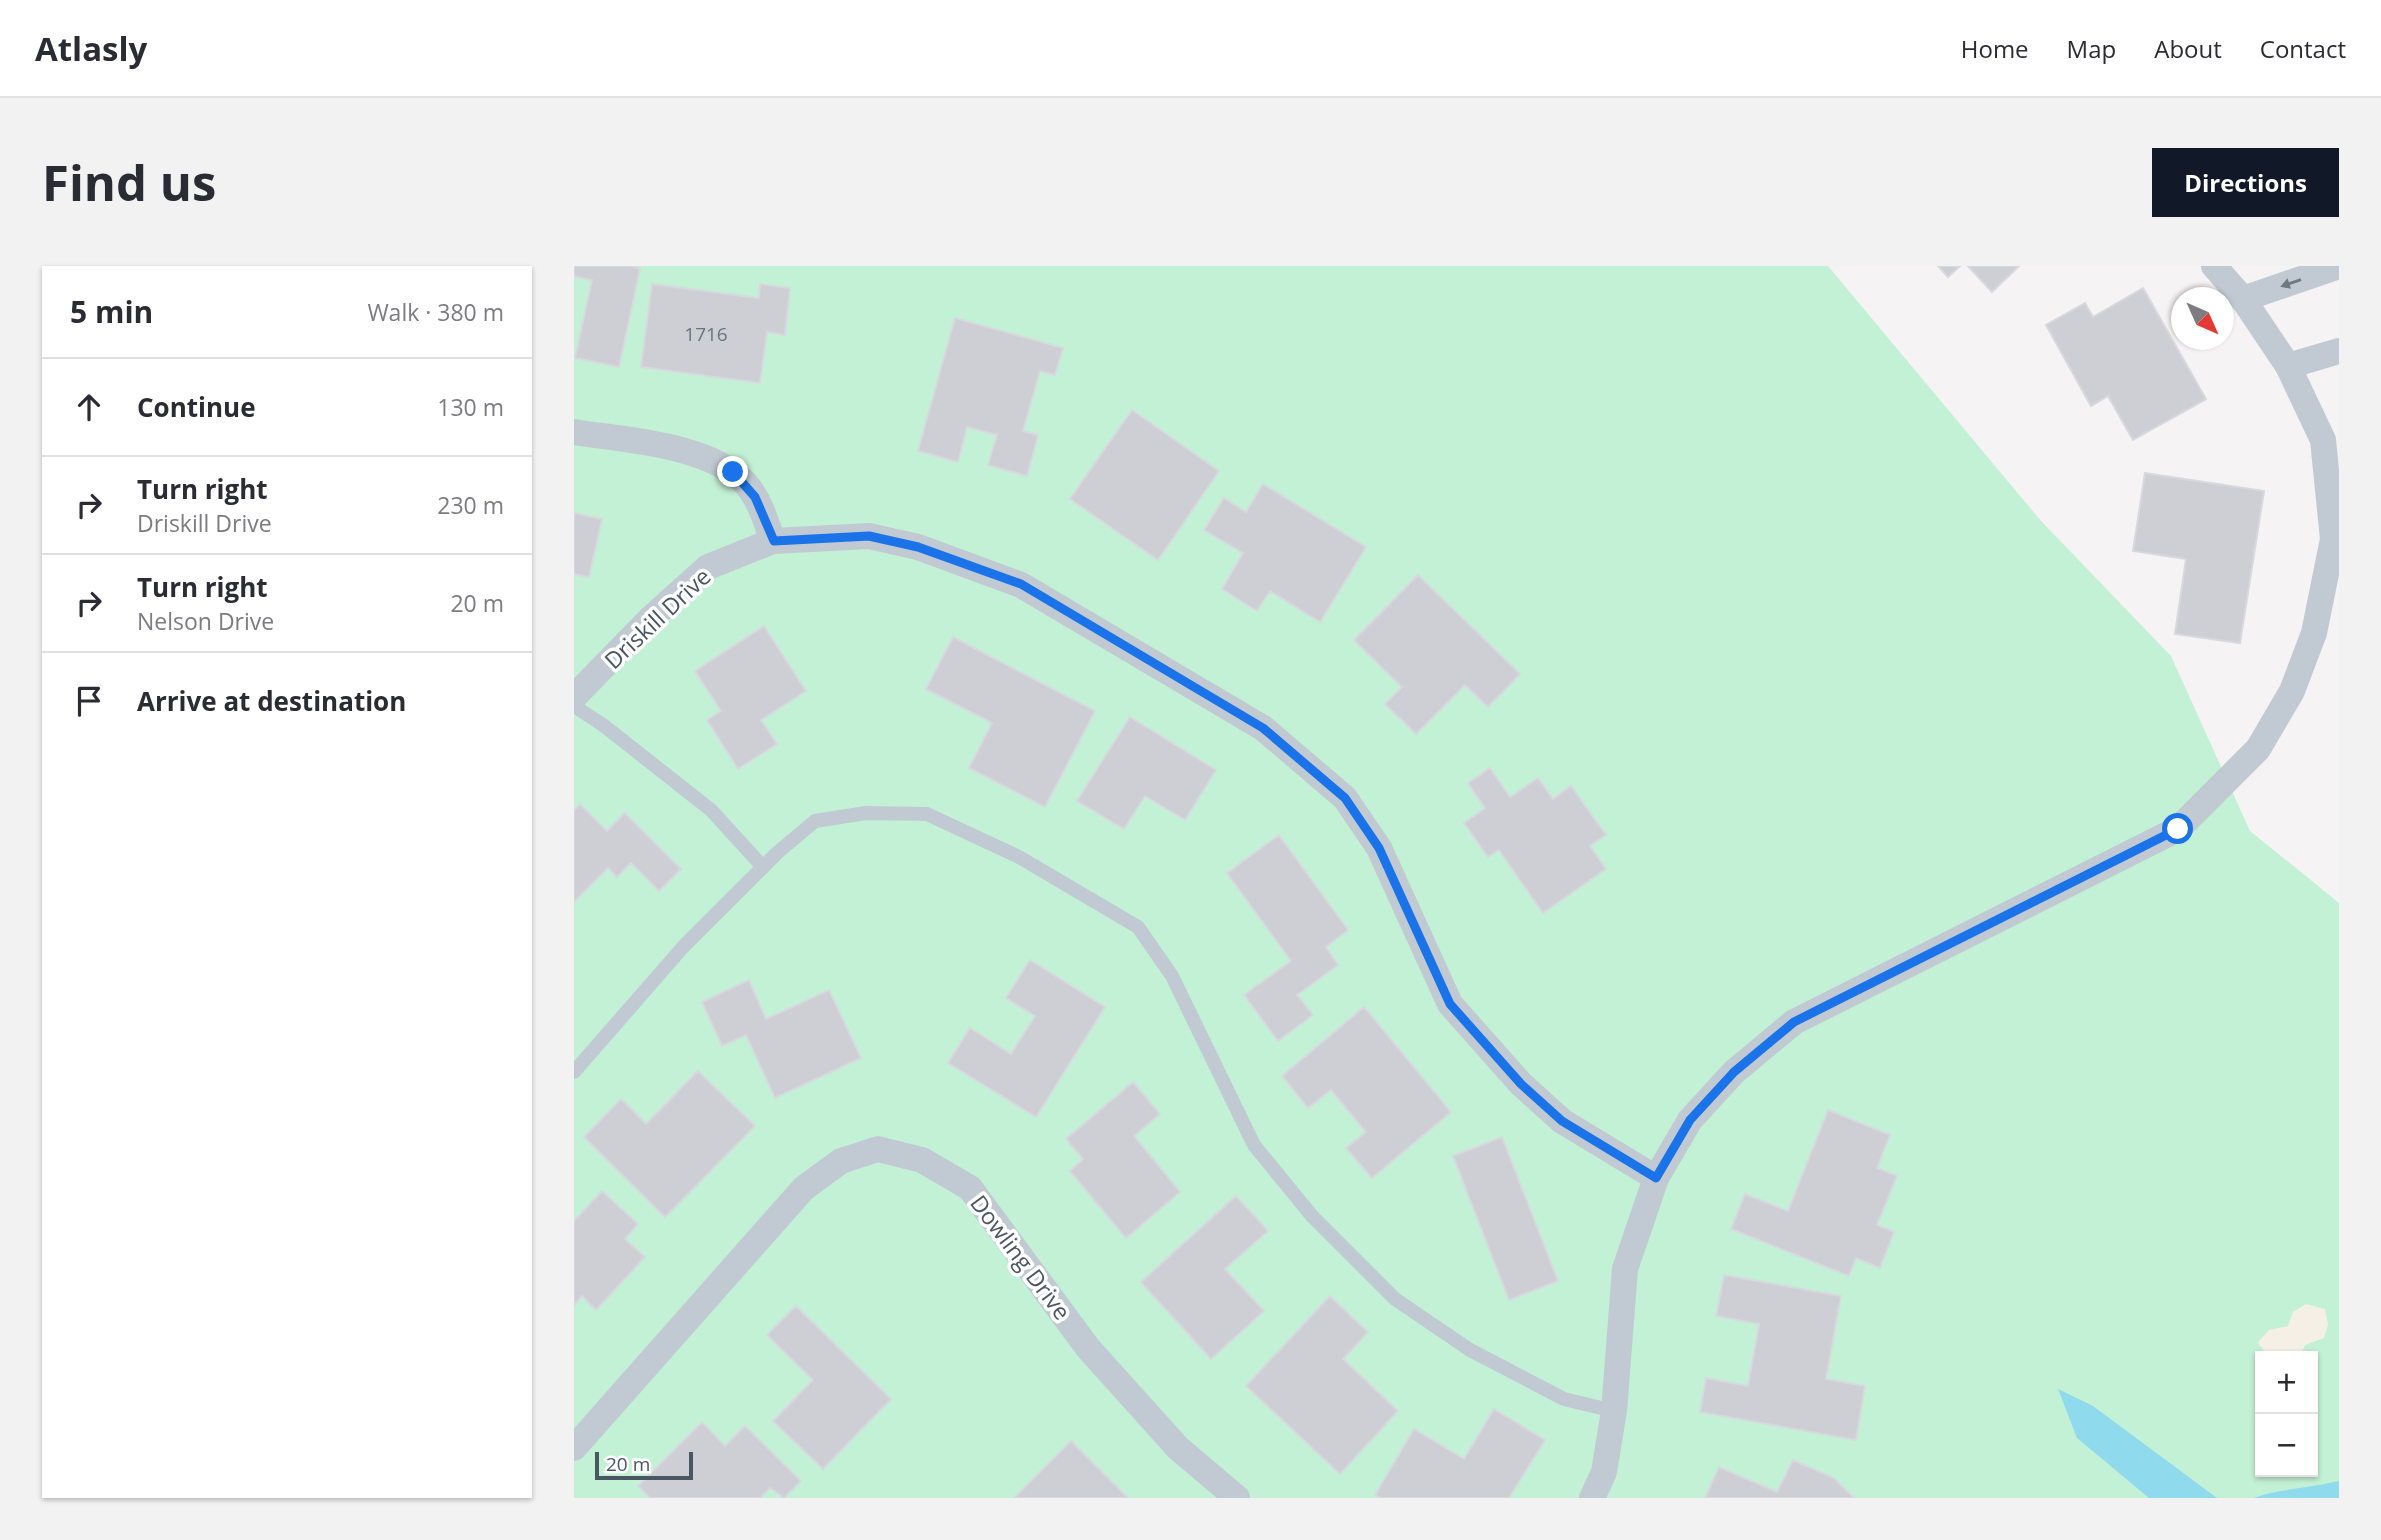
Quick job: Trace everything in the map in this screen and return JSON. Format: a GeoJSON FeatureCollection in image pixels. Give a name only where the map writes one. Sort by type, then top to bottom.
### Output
{"type":"FeatureCollection","features":[{"type":"Feature","properties":{"kind":"street"},"geometry":{"type":"LineString","coordinates":[[1592,1498],[1604,1472],[1614,1411],[1625,1269],[1656,1178],[1690,1120],[1734,1072],[1794,1022],[2178,829],[2258,749],[2292,691],[2314,633],[2333,539],[2323,440],[2288,366],[2243,299],[2214,266]]}},
{"type":"Feature","properties":{"kind":"street"},"geometry":{"type":"LineString","coordinates":[[2243,299],[2339,266]]}},
{"type":"Feature","properties":{"kind":"street"},"geometry":{"type":"LineString","coordinates":[[2288,366],[2339,351]]}},
{"type":"Feature","properties":{"kind":"street"},"geometry":{"type":"LineString","coordinates":[[574,432],[682,450],[733,472],[755,497],[774,541]]}},
{"type":"Feature","properties":{"kind":"street","name":"Driskill Drive"},"geometry":{"type":"LineString","coordinates":[[574,697],[649,620],[708,567],[774,541],[869,536],[918,547],[1021,584],[1263,728],[1345,798],[1379,848],[1450,1004],[1521,1084],[1562,1121],[1656,1178]]}},
{"type":"Feature","properties":{"kind":"street","name":"Dowling Drive"},"geometry":{"type":"LineString","coordinates":[[574,1448],[804,1188],[841,1161],[878,1149],[922,1160],[970,1188],[1088,1348],[1178,1447],[1237,1498]]}},
{"type":"Feature","properties":{"kind":"lane"},"geometry":{"type":"LineString","coordinates":[[574,706],[603,724],[711,810],[763,867]]}},
{"type":"Feature","properties":{"kind":"lane"},"geometry":{"type":"LineString","coordinates":[[574,1072],[683,947],[763,867],[815,821],[866,813],[927,814],[1019,857],[1138,927],[1172,976],[1254,1144],[1311,1216],[1395,1299],[1470,1350],[1564,1399],[1614,1411]]}},
{"type":"Feature","properties":{"kind":"green space"},"geometry":{"type":"Polygon","coordinates":[[[574,266],[1828,266],[2041,521],[2171,656],[2250,831],[2339,903],[2339,1498],[574,1498],[574,266]]]}},
{"type":"Feature","properties":{"kind":"sand"},"geometry":{"type":"Polygon","coordinates":[[[2306,1304],[2325,1309],[2328,1325],[2324,1338],[2305,1345],[2302,1351],[2265,1351],[2258,1342],[2269,1330],[2288,1326],[2293,1312],[2306,1304]]]}},
{"type":"Feature","properties":{"kind":"water"},"geometry":{"type":"Polygon","coordinates":[[[2058,1389],[2093,1406],[2217,1498],[2149,1498],[2077,1438],[2058,1389]]]}},
{"type":"Feature","properties":{"kind":"water"},"geometry":{"type":"Polygon","coordinates":[[[2339,1481],[2339,1498],[2254,1498],[2275,1492],[2339,1481]]]}},
{"type":"Feature","properties":{"kind":"building"},"geometry":{"type":"Polygon","coordinates":[[[574,266],[632,266],[640,269],[619,367],[575,358],[592,280],[574,276],[574,266]]]}},
{"type":"Feature","properties":{"kind":"building"},"geometry":{"type":"Polygon","coordinates":[[[1938,266],[1960,266],[1948,277],[1938,266]]]}},
{"type":"Feature","properties":{"kind":"building"},"geometry":{"type":"Polygon","coordinates":[[[1968,266],[2019,266],[1992,292],[1968,266]]]}},
{"type":"Feature","properties":{"kind":"building"},"geometry":{"type":"Polygon","coordinates":[[[652,284],[759,298],[760,284],[790,288],[785,335],[767,332],[760,383],[641,367],[652,284]]]}},
{"type":"Feature","properties":{"kind":"building"},"geometry":{"type":"Polygon","coordinates":[[[2143,288],[2171,337],[2171,350],[2178,350],[2206,399],[2133,440],[2108,396],[2091,406],[2046,325],[2085,303],[2093,317],[2143,288]]]}},
{"type":"Feature","properties":{"kind":"building"},"geometry":{"type":"Polygon","coordinates":[[[955,318],[1063,348],[1055,375],[1040,371],[1023,431],[1038,435],[1027,476],[988,465],[997,435],[967,427],[958,462],[918,451],[955,318]]]}},
{"type":"Feature","properties":{"kind":"building"},"geometry":{"type":"Polygon","coordinates":[[[1132,410],[1219,471],[1158,560],[1070,499],[1132,410]]]}},
{"type":"Feature","properties":{"kind":"building"},"geometry":{"type":"Polygon","coordinates":[[[2145,473],[2264,491],[2240,643],[2175,634],[2186,559],[2133,551],[2145,473]]]}},
{"type":"Feature","properties":{"kind":"building"},"geometry":{"type":"Polygon","coordinates":[[[1263,484],[1366,547],[1320,622],[1270,591],[1257,611],[1222,589],[1243,553],[1204,530],[1224,498],[1246,512],[1263,484]]]}},
{"type":"Feature","properties":{"kind":"building"},"geometry":{"type":"Polygon","coordinates":[[[574,513],[602,519],[589,577],[574,574],[574,513]]]}},
{"type":"Feature","properties":{"kind":"building"},"geometry":{"type":"Polygon","coordinates":[[[1418,575],[1520,674],[1488,707],[1465,685],[1416,734],[1385,704],[1402,687],[1354,640],[1418,575]]]}},
{"type":"Feature","properties":{"kind":"building"},"geometry":{"type":"Polygon","coordinates":[[[764,626],[806,691],[761,720],[777,744],[738,769],[707,720],[721,711],[695,671],[764,626]]]}},
{"type":"Feature","properties":{"kind":"building"},"geometry":{"type":"Polygon","coordinates":[[[953,637],[1095,711],[1045,807],[969,768],[992,723],[926,689],[953,637]]]}},
{"type":"Feature","properties":{"kind":"building"},"geometry":{"type":"Polygon","coordinates":[[[1130,717],[1216,770],[1185,820],[1145,796],[1124,829],[1077,801],[1130,717]]]}},
{"type":"Feature","properties":{"kind":"building"},"geometry":{"type":"Polygon","coordinates":[[[1490,768],[1510,797],[1538,778],[1553,799],[1571,786],[1606,835],[1590,846],[1606,869],[1543,913],[1499,850],[1488,857],[1464,823],[1485,808],[1468,783],[1490,768]]]}},
{"type":"Feature","properties":{"kind":"building"},"geometry":{"type":"Polygon","coordinates":[[[580,804],[607,831],[625,813],[681,869],[659,891],[631,863],[617,877],[608,868],[574,902],[574,810],[580,804]]]}},
{"type":"Feature","properties":{"kind":"building"},"geometry":{"type":"Polygon","coordinates":[[[1279,835],[1348,930],[1326,947],[1338,965],[1297,995],[1313,1015],[1278,1041],[1244,995],[1291,961],[1227,873],[1279,835]]]}},
{"type":"Feature","properties":{"kind":"building"},"geometry":{"type":"Polygon","coordinates":[[[1030,960],[1105,1007],[1036,1117],[948,1063],[970,1028],[1011,1054],[1035,1016],[1006,998],[1030,960]]]}},
{"type":"Feature","properties":{"kind":"building"},"geometry":{"type":"Polygon","coordinates":[[[749,980],[766,1019],[829,990],[861,1058],[775,1098],[746,1035],[722,1046],[702,1002],[749,980]]]}},
{"type":"Feature","properties":{"kind":"building"},"geometry":{"type":"Polygon","coordinates":[[[1364,1007],[1451,1112],[1372,1178],[1346,1148],[1366,1132],[1331,1090],[1308,1108],[1282,1076],[1364,1007]]]}},
{"type":"Feature","properties":{"kind":"building"},"geometry":{"type":"Polygon","coordinates":[[[698,1071],[755,1126],[665,1217],[584,1137],[621,1099],[646,1124],[698,1071]]]}},
{"type":"Feature","properties":{"kind":"building"},"geometry":{"type":"Polygon","coordinates":[[[1133,1082],[1160,1114],[1134,1136],[1180,1192],[1126,1238],[1070,1171],[1083,1159],[1066,1139],[1133,1082]]]}},
{"type":"Feature","properties":{"kind":"building"},"geometry":{"type":"Polygon","coordinates":[[[1828,1110],[1890,1135],[1877,1168],[1897,1176],[1877,1225],[1894,1232],[1880,1268],[1856,1258],[1849,1276],[1731,1229],[1745,1194],[1788,1211],[1828,1110]]]}},
{"type":"Feature","properties":{"kind":"building"},"geometry":{"type":"Polygon","coordinates":[[[1502,1137],[1558,1281],[1509,1300],[1453,1156],[1502,1137]]]}},
{"type":"Feature","properties":{"kind":"building"},"geometry":{"type":"Polygon","coordinates":[[[602,1191],[638,1224],[625,1239],[645,1257],[596,1310],[582,1296],[574,1305],[574,1221],[602,1191]]]}},
{"type":"Feature","properties":{"kind":"building"},"geometry":{"type":"Polygon","coordinates":[[[1236,1196],[1268,1231],[1225,1269],[1264,1311],[1211,1359],[1141,1282],[1236,1196]]]}},
{"type":"Feature","properties":{"kind":"building"},"geometry":{"type":"Polygon","coordinates":[[[1724,1275],[1841,1296],[1826,1379],[1865,1386],[1856,1440],[1700,1412],[1706,1378],[1748,1386],[1759,1324],[1716,1316],[1724,1275]]]}},
{"type":"Feature","properties":{"kind":"building"},"geometry":{"type":"Polygon","coordinates":[[[1330,1296],[1368,1332],[1343,1359],[1398,1411],[1340,1474],[1246,1386],[1330,1296]]]}},
{"type":"Feature","properties":{"kind":"building"},"geometry":{"type":"Polygon","coordinates":[[[796,1306],[891,1399],[823,1469],[773,1421],[813,1380],[767,1335],[796,1306]]]}},
{"type":"Feature","properties":{"kind":"building"},"geometry":{"type":"Polygon","coordinates":[[[1494,1409],[1545,1440],[1509,1498],[1381,1498],[1375,1495],[1414,1429],[1464,1459],[1494,1409]]]}},
{"type":"Feature","properties":{"kind":"building"},"geometry":{"type":"Polygon","coordinates":[[[702,1422],[725,1446],[745,1426],[801,1481],[784,1498],[770,1488],[760,1498],[650,1498],[638,1486],[702,1422]]]}},
{"type":"Feature","properties":{"kind":"building"},"geometry":{"type":"Polygon","coordinates":[[[1071,1441],[1128,1498],[1014,1498],[1071,1441]]]}},
{"type":"Feature","properties":{"kind":"building"},"geometry":{"type":"Polygon","coordinates":[[[1793,1460],[1834,1478],[1854,1498],[1705,1498],[1719,1467],[1777,1492],[1793,1460]]]}},
{"type":"Feature","properties":{"kind":"route"},"geometry":{"type":"LineString","coordinates":[[733,472],[746,483],[755,497],[774,541],[869,536],[918,547],[1021,584],[1263,728],[1345,798],[1379,848],[1450,1004],[1521,1084],[1562,1121],[1656,1178],[1690,1120],[1734,1072],[1794,1022],[2178,829]]}}]}
